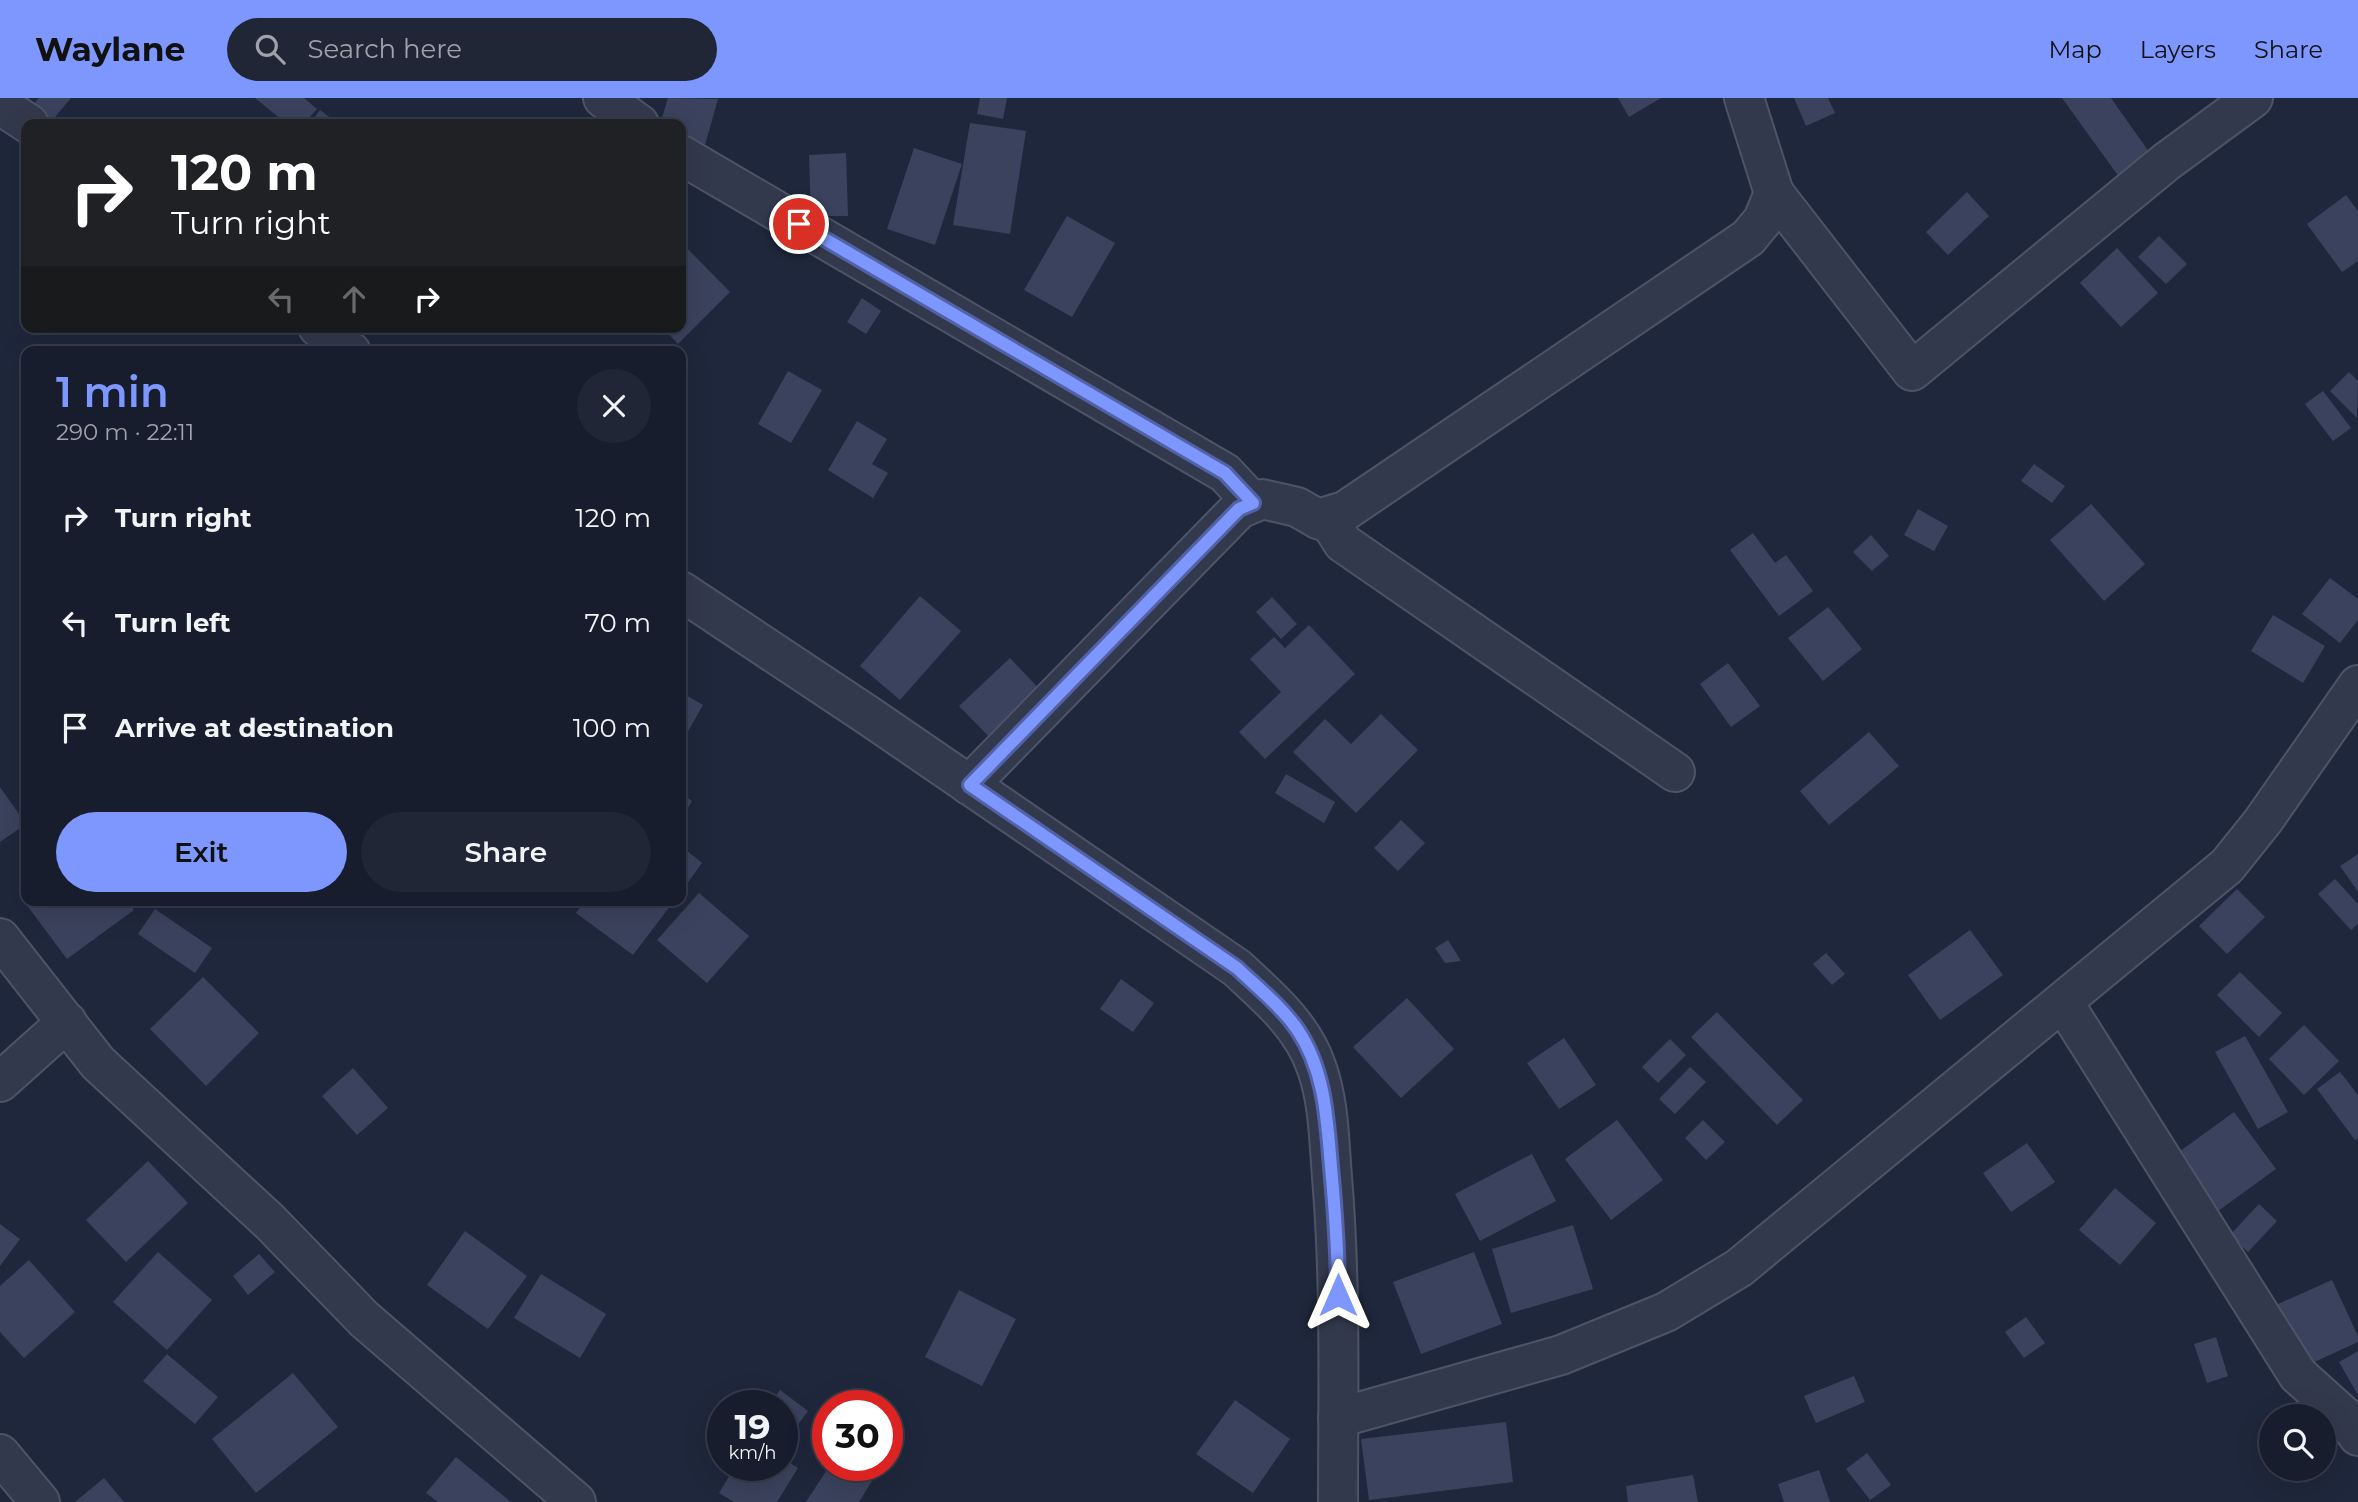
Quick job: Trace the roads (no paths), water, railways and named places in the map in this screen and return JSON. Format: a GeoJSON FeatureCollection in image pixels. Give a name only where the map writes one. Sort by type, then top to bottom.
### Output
{"type":"FeatureCollection","features":[{"type":"Feature","properties":{"kind":"street"},"geometry":{"type":"LineString","coordinates":[[603,98],[632,119]]}},
{"type":"Feature","properties":{"kind":"street"},"geometry":{"type":"LineString","coordinates":[[1744,98],[1774,193],[1912,371],[2166,162],[2253,98]]}},
{"type":"Feature","properties":{"kind":"street"},"geometry":{"type":"LineString","coordinates":[[0,105],[21,119]]}},
{"type":"Feature","properties":{"kind":"street"},"geometry":{"type":"LineString","coordinates":[[686,158],[1225,473],[1253,503]]}},
{"type":"Feature","properties":{"kind":"street"},"geometry":{"type":"LineString","coordinates":[[1318,519],[1345,511],[1748,238],[1763,220],[1774,193]]}},
{"type":"Feature","properties":{"kind":"street"},"geometry":{"type":"LineString","coordinates":[[326,333],[343,346]]}},
{"type":"Feature","properties":{"kind":"street"},"geometry":{"type":"LineString","coordinates":[[970,785],[1239,509],[1262,499],[1297,507],[1331,524],[1343,542],[1675,772]]}},
{"type":"Feature","properties":{"kind":"street"},"geometry":{"type":"LineString","coordinates":[[686,594],[1237,968],[1297,1028],[1316,1065],[1326,1105],[1338,1246],[1338,1502]]}},
{"type":"Feature","properties":{"kind":"street"},"geometry":{"type":"LineString","coordinates":[[1338,1418],[1561,1355],[1666,1312],[1739,1268],[2227,866],[2263,821],[2358,685]]}},
{"type":"Feature","properties":{"kind":"street"},"geometry":{"type":"LineString","coordinates":[[0,938],[99,1063],[270,1222],[364,1319],[576,1502]]}},
{"type":"Feature","properties":{"kind":"street"},"geometry":{"type":"LineString","coordinates":[[2063,1002],[2298,1376],[2354,1422]]}},
{"type":"Feature","properties":{"kind":"street"},"geometry":{"type":"LineString","coordinates":[[0,1082],[68,1022]]}},
{"type":"Feature","properties":{"kind":"street"},"geometry":{"type":"LineString","coordinates":[[0,1454],[40,1502]]}}]}
